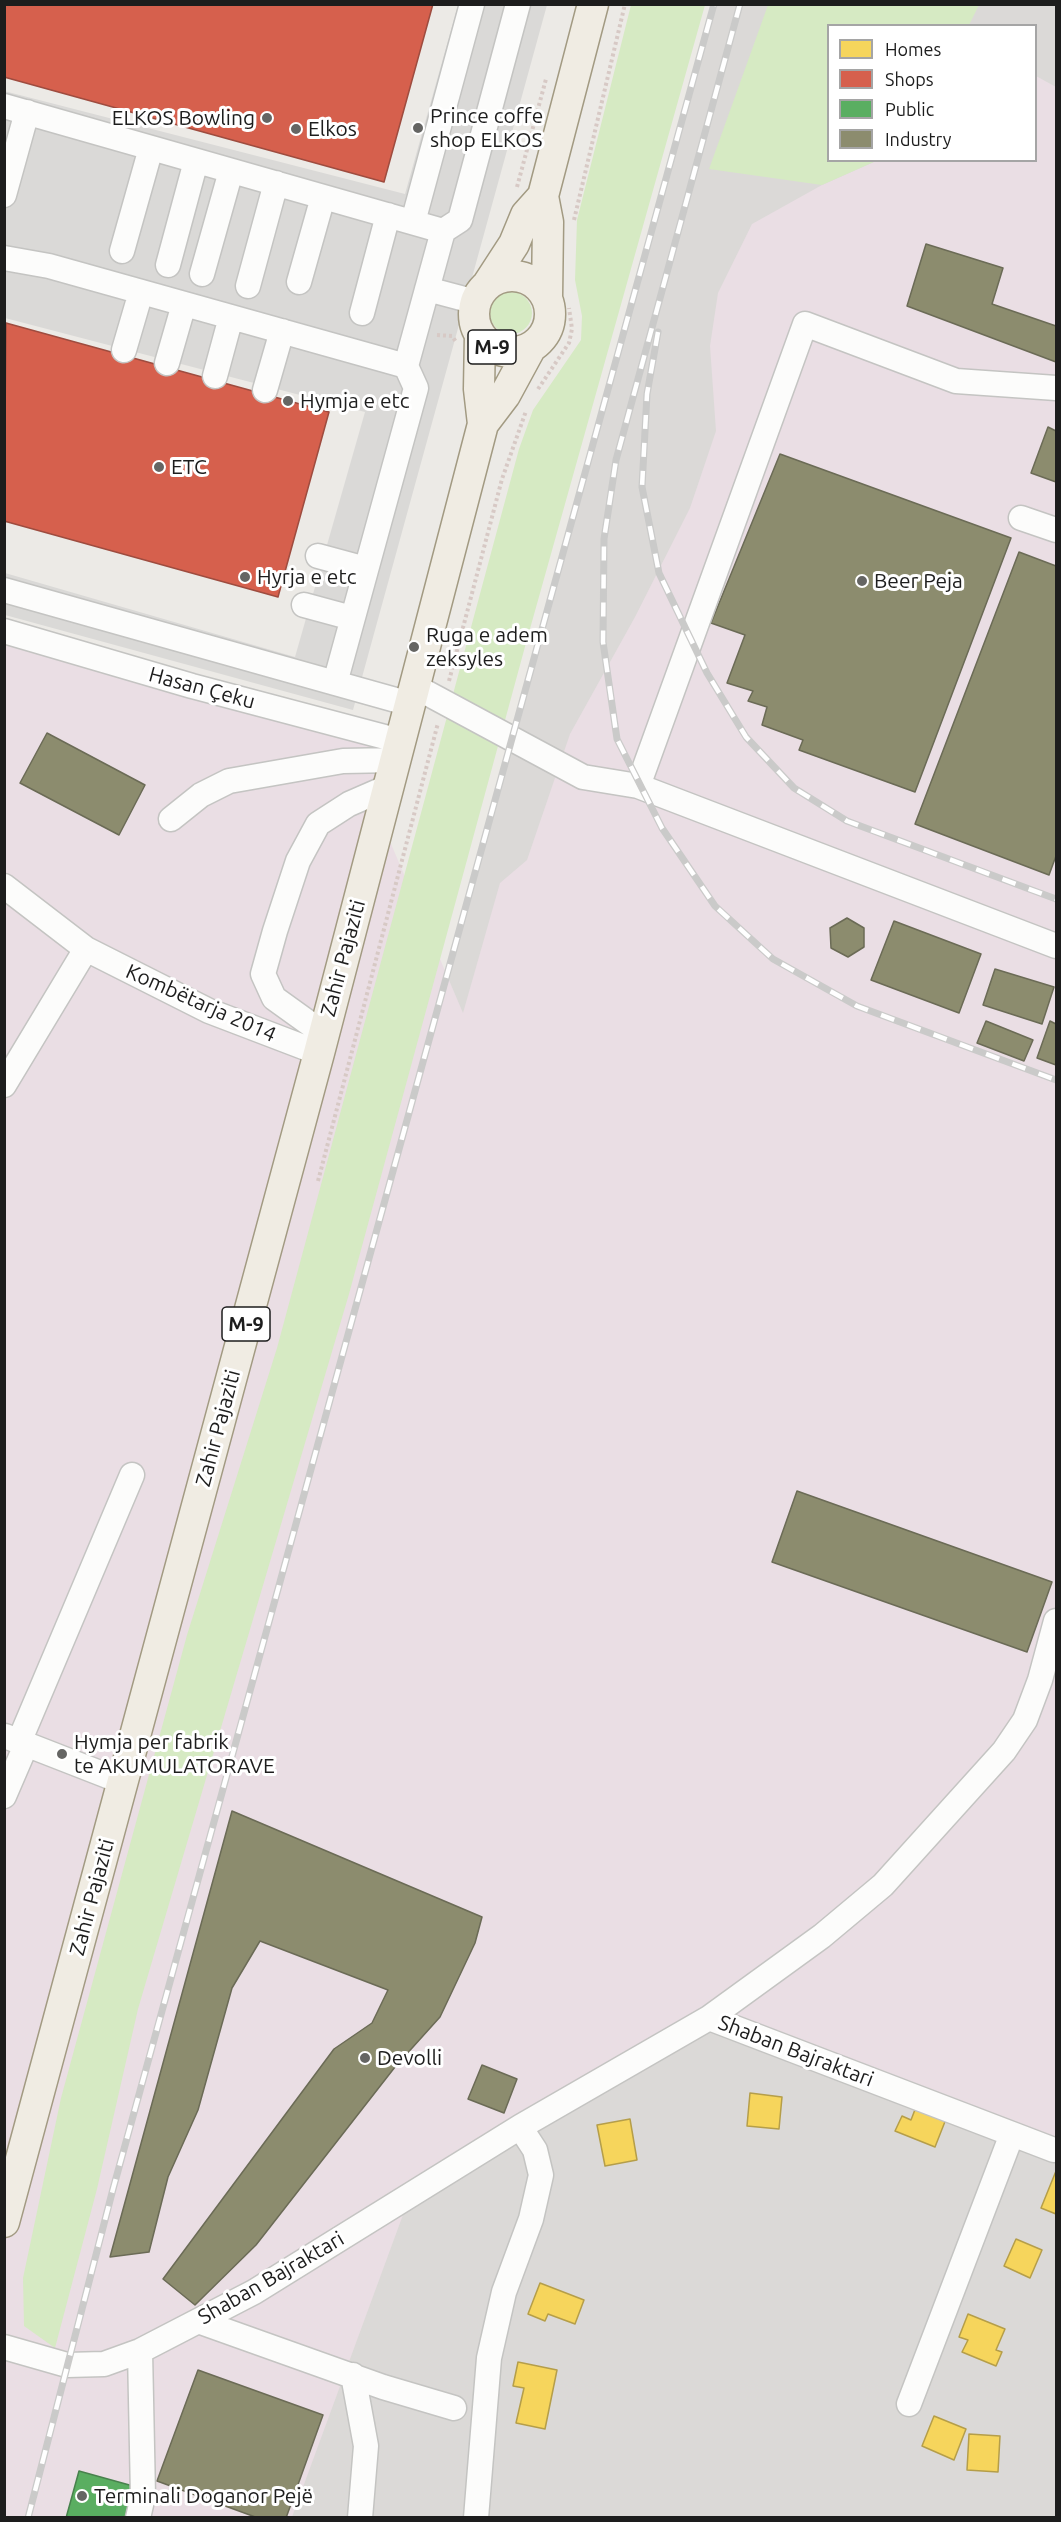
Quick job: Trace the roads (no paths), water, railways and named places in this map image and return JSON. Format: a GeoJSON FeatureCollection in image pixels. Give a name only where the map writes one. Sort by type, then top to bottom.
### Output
{"type":"FeatureCollection","features":[{"type":"Feature","properties":{"kind":"main road","name":"M-9"},"geometry":{"type":"LineString","coordinates":[[530,193],[548,222],[558,302],[540,340],[531,347],[510,352],[469,340],[482,293],[514,244],[526,215],[530,193],[593,4]]}},
{"type":"Feature","properties":{"kind":"main road"},"geometry":{"type":"LineString","coordinates":[[482,293],[500,277],[522,277],[532,281],[558,302]]}},
{"type":"Feature","properties":{"kind":"main road","name":"Zahir Pajaziti"},"geometry":{"type":"LineString","coordinates":[[4,2222],[321,1044],[483,424],[479,389],[469,340]]}},
{"type":"Feature","properties":{"kind":"main road","name":"Zahir Pajaziti"},"geometry":{"type":"LineString","coordinates":[[483,424],[505,394],[531,347]]}},
{"type":"Feature","properties":{"kind":"street"},"geometry":{"type":"LineString","coordinates":[[413,222],[472,4]]}},
{"type":"Feature","properties":{"kind":"street"},"geometry":{"type":"LineString","coordinates":[[335,683],[416,388],[406,366],[443,231],[460,220],[518,4]]}},
{"type":"Feature","properties":{"kind":"street"},"geometry":{"type":"LineString","coordinates":[[4,195],[16,109],[443,231]]}},
{"type":"Feature","properties":{"kind":"street"},"geometry":{"type":"LineString","coordinates":[[122,251],[151,148]]}},
{"type":"Feature","properties":{"kind":"street"},"geometry":{"type":"LineString","coordinates":[[168,265],[196,161]]}},
{"type":"Feature","properties":{"kind":"street"},"geometry":{"type":"LineString","coordinates":[[202,274],[231,171]]}},
{"type":"Feature","properties":{"kind":"street"},"geometry":{"type":"LineString","coordinates":[[248,286],[276,183]]}},
{"type":"Feature","properties":{"kind":"street"},"geometry":{"type":"LineString","coordinates":[[299,282],[323,197]]}},
{"type":"Feature","properties":{"kind":"street"},"geometry":{"type":"LineString","coordinates":[[362,313],[388,215]]}},
{"type":"Feature","properties":{"kind":"street"},"geometry":{"type":"LineString","coordinates":[[4,258],[49,266],[406,366]]}},
{"type":"Feature","properties":{"kind":"street"},"geometry":{"type":"LineString","coordinates":[[427,290],[482,293]]}},
{"type":"Feature","properties":{"kind":"street"},"geometry":{"type":"LineString","coordinates":[[124,350],[141,292]]}},
{"type":"Feature","properties":{"kind":"street"},"geometry":{"type":"LineString","coordinates":[[167,363],[184,304]]}},
{"type":"Feature","properties":{"kind":"street"},"geometry":{"type":"LineString","coordinates":[[215,376],[231,317]]}},
{"type":"Feature","properties":{"kind":"street"},"geometry":{"type":"LineString","coordinates":[[638,786],[805,324],[956,381],[1056,388]]}},
{"type":"Feature","properties":{"kind":"street"},"geometry":{"type":"LineString","coordinates":[[265,390],[282,331]]}},
{"type":"Feature","properties":{"kind":"street"},"geometry":{"type":"LineString","coordinates":[[1022,518],[1056,530]]}},
{"type":"Feature","properties":{"kind":"street"},"geometry":{"type":"LineString","coordinates":[[318,556],[366,569]]}},
{"type":"Feature","properties":{"kind":"street"},"geometry":{"type":"LineString","coordinates":[[4,590],[335,683],[412,695],[583,777],[638,786],[1056,946]]}},
{"type":"Feature","properties":{"kind":"street"},"geometry":{"type":"LineString","coordinates":[[304,604],[352,618]]}},
{"type":"Feature","properties":{"kind":"street","name":"Hasan Çeku"},"geometry":{"type":"LineString","coordinates":[[4,631],[192,686],[394,763]]}},
{"type":"Feature","properties":{"kind":"street"},"geometry":{"type":"LineString","coordinates":[[171,819],[201,795],[229,781],[343,761],[394,763]]}},
{"type":"Feature","properties":{"kind":"street"},"geometry":{"type":"LineString","coordinates":[[321,1044],[274,998],[263,974],[274,931],[298,861],[318,824],[349,804],[394,763]]}},
{"type":"Feature","properties":{"kind":"street","name":"Kombëtarja 2014"},"geometry":{"type":"LineString","coordinates":[[4,886],[86,949],[209,1011],[321,1044]]}},
{"type":"Feature","properties":{"kind":"street"},"geometry":{"type":"LineString","coordinates":[[4,1085],[86,949]]}},
{"type":"Feature","properties":{"kind":"street"},"geometry":{"type":"LineString","coordinates":[[4,1796],[17,1741],[132,1475]]}},
{"type":"Feature","properties":{"kind":"street"},"geometry":{"type":"LineString","coordinates":[[709,2018],[822,1936],[882,1885],[1004,1751],[1025,1720],[1040,1680],[1056,1621]]}},
{"type":"Feature","properties":{"kind":"street"},"geometry":{"type":"LineString","coordinates":[[17,1741],[123,1782]]}},
{"type":"Feature","properties":{"kind":"street","name":"Shaban Bajraktari"},"geometry":{"type":"LineString","coordinates":[[4,2347],[67,2365],[104,2364],[140,2352],[254,2292],[520,2127],[709,2018],[1053,2150]]}},
{"type":"Feature","properties":{"kind":"street"},"geometry":{"type":"LineString","coordinates":[[476,2517],[489,2358],[504,2292],[531,2219],[541,2175],[535,2150],[520,2127]]}},
{"type":"Feature","properties":{"kind":"street"},"geometry":{"type":"LineString","coordinates":[[909,2403],[1012,2134]]}},
{"type":"Feature","properties":{"kind":"street"},"geometry":{"type":"LineString","coordinates":[[198,2321],[353,2375],[383,2388],[454,2408]]}},
{"type":"Feature","properties":{"kind":"street"},"geometry":{"type":"LineString","coordinates":[[138,2517],[143,2496],[140,2352]]}},
{"type":"Feature","properties":{"kind":"street"},"geometry":{"type":"LineString","coordinates":[[353,2375],[366,2445],[360,2517]]}},
{"type":"Feature","properties":{"kind":"railway"},"geometry":{"type":"LineString","coordinates":[[28,2518],[113,2189],[714,4]]}},
{"type":"Feature","properties":{"kind":"railway"},"geometry":{"type":"LineString","coordinates":[[740,4],[616,460],[604,539],[603,642],[617,739],[662,828],[715,906],[773,959],[857,1006],[1056,1080]]}},
{"type":"Feature","properties":{"kind":"railway"},"geometry":{"type":"LineString","coordinates":[[658,332],[647,394],[642,487],[659,573],[707,673],[746,737],[794,788],[847,821],[1056,899]]}},
{"type":"Feature","properties":{"kind":"place","name":"ELKOS Bowling"},"geometry":{"type":"Point","coordinates":[267,118]}},
{"type":"Feature","properties":{"kind":"place","name":"Prince coffe shop ELKOS"},"geometry":{"type":"Point","coordinates":[418,128]}},
{"type":"Feature","properties":{"kind":"place","name":"Elkos"},"geometry":{"type":"Point","coordinates":[296,129]}},
{"type":"Feature","properties":{"kind":"place","name":"Hymja e etc"},"geometry":{"type":"Point","coordinates":[288,401]}},
{"type":"Feature","properties":{"kind":"place","name":"ETC"},"geometry":{"type":"Point","coordinates":[159,467]}},
{"type":"Feature","properties":{"kind":"place","name":"Hyrja e etc"},"geometry":{"type":"Point","coordinates":[245,577]}},
{"type":"Feature","properties":{"kind":"place","name":"Beer Peja"},"geometry":{"type":"Point","coordinates":[862,581]}},
{"type":"Feature","properties":{"kind":"place","name":"Ruga e adem zeksyles"},"geometry":{"type":"Point","coordinates":[414,647]}},
{"type":"Feature","properties":{"kind":"place","name":"Hymja per fabrik te AKUMULATORAVE"},"geometry":{"type":"Point","coordinates":[62,1754]}},
{"type":"Feature","properties":{"kind":"place","name":"Devolli"},"geometry":{"type":"Point","coordinates":[365,2058]}},
{"type":"Feature","properties":{"kind":"place","name":"Terminali Doganor Pejë"},"geometry":{"type":"Point","coordinates":[82,2496]}}]}
